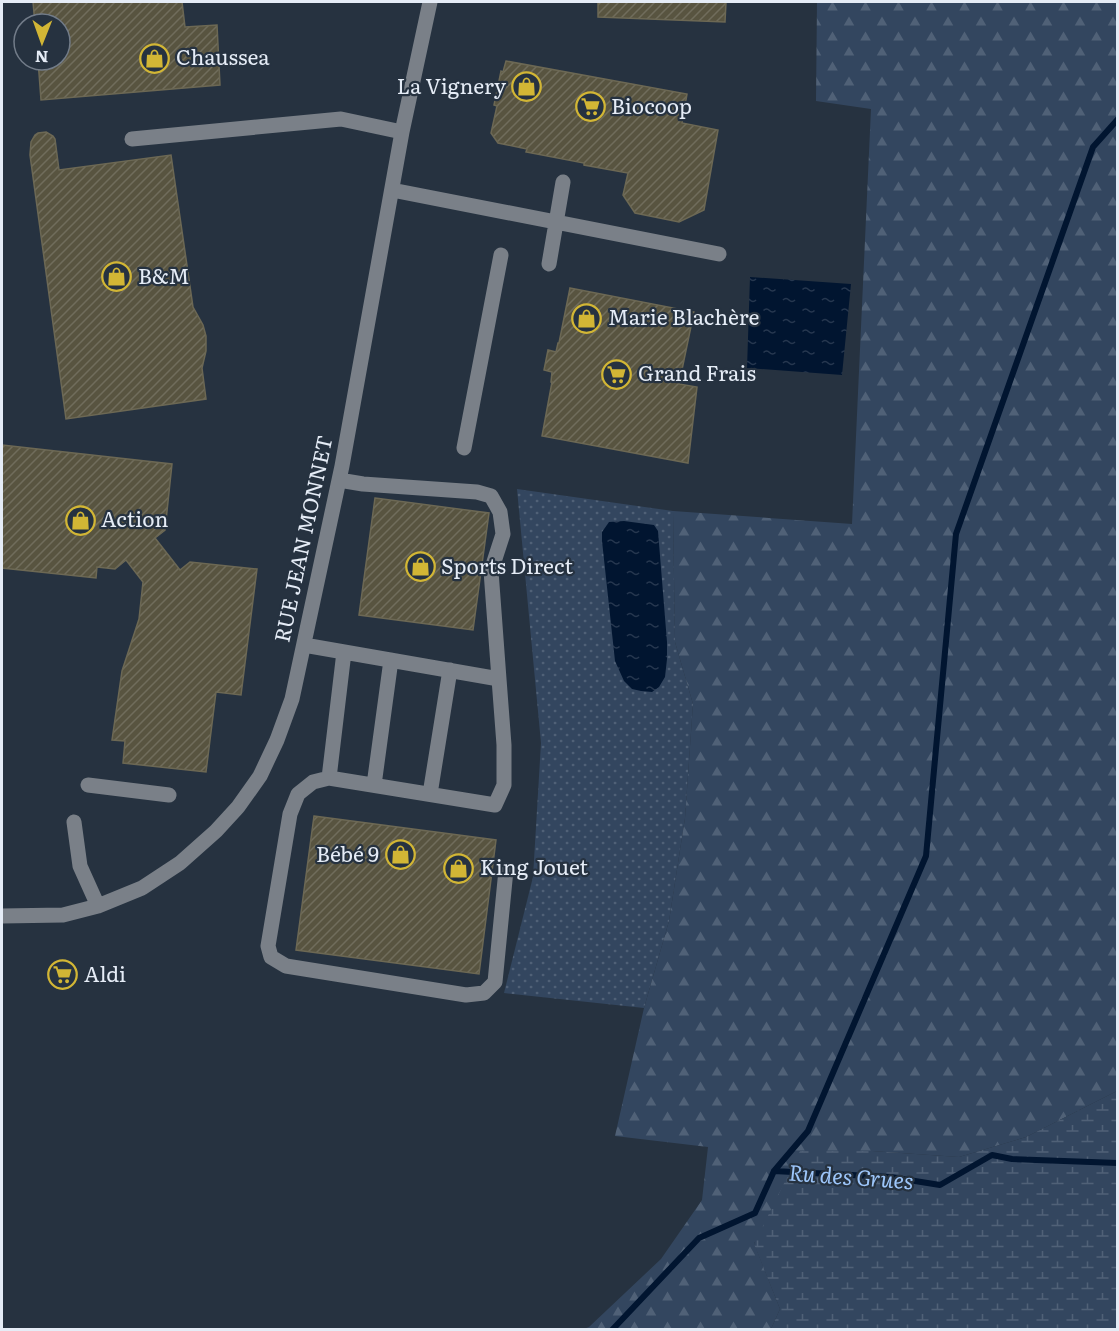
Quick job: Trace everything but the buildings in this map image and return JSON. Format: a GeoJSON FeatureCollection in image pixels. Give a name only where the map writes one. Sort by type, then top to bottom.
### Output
{"type":"FeatureCollection","features":[{"type":"Feature","properties":{"kind":"street","name":"RUE JEAN MONNET"},"geometry":{"type":"LineString","coordinates":[[2,916],[63,915],[98,906],[142,888],[180,864],[238,807],[260,776],[277,740],[292,699],[339,480],[402,132],[430,2]]}},
{"type":"Feature","properties":{"kind":"street"},"geometry":{"type":"LineString","coordinates":[[132,139],[341,119],[402,132]]}},
{"type":"Feature","properties":{"kind":"street"},"geometry":{"type":"LineString","coordinates":[[549,264],[563,182]]}},
{"type":"Feature","properties":{"kind":"street"},"geometry":{"type":"LineString","coordinates":[[392,190],[719,254]]}},
{"type":"Feature","properties":{"kind":"street"},"geometry":{"type":"LineString","coordinates":[[464,448],[501,255]]}},
{"type":"Feature","properties":{"kind":"street"},"geometry":{"type":"LineString","coordinates":[[339,480],[363,484],[477,492],[491,496],[500,512],[503,534],[490,571],[504,745],[504,785],[495,805],[329,778],[312,782],[298,794],[290,814],[268,946],[271,957],[286,966],[466,995],[484,993],[495,982],[506,870]]}},
{"type":"Feature","properties":{"kind":"street"},"geometry":{"type":"LineString","coordinates":[[304,645],[499,679]]}},
{"type":"Feature","properties":{"kind":"street"},"geometry":{"type":"LineString","coordinates":[[329,778],[344,652]]}},
{"type":"Feature","properties":{"kind":"street"},"geometry":{"type":"LineString","coordinates":[[374,785],[391,660]]}},
{"type":"Feature","properties":{"kind":"street"},"geometry":{"type":"LineString","coordinates":[[430,794],[450,670]]}},
{"type":"Feature","properties":{"kind":"street"},"geometry":{"type":"LineString","coordinates":[[88,785],[169,795]]}},
{"type":"Feature","properties":{"kind":"street"},"geometry":{"type":"LineString","coordinates":[[74,822],[80,866],[98,906]]}},
{"type":"Feature","properties":{"kind":"green space"},"geometry":{"type":"Polygon","coordinates":[[[817,2],[1117,2],[1117,1091],[1026,1137],[959,1157],[872,1151],[754,1243],[780,1309],[771,1329],[581,1330],[589,1327],[661,1259],[702,1200],[708,1147],[615,1136],[644,1008],[669,921],[685,818],[693,704],[675,642],[673,511],[852,524],[871,109],[816,101],[817,2]]]}},
{"type":"Feature","properties":{"kind":"green space"},"geometry":{"type":"Polygon","coordinates":[[[517,489],[673,511],[675,642],[693,704],[685,818],[669,921],[644,1008],[504,993],[533,877],[541,743],[517,489]]]}},
{"type":"Feature","properties":{"kind":"green space"},"geometry":{"type":"Polygon","coordinates":[[[1117,1091],[1117,1329],[771,1329],[780,1309],[754,1244],[800,1151],[872,1151],[959,1157],[1026,1137],[1117,1091]]]}},
{"type":"Feature","properties":{"kind":"water"},"geometry":{"type":"Polygon","coordinates":[[[750,277],[851,284],[842,375],[747,368],[750,277]]]}},
{"type":"Feature","properties":{"kind":"water"},"geometry":{"type":"Polygon","coordinates":[[[624,521],[654,525],[658,531],[667,659],[665,677],[659,687],[652,692],[632,689],[624,681],[615,661],[602,532],[609,522],[624,521]]]}},
{"type":"Feature","properties":{"kind":"waterway"},"geometry":{"type":"LineString","coordinates":[[612,1330],[699,1238],[755,1213],[774,1171],[808,1131],[926,856],[956,534],[1093,147],[1118,119]]}},
{"type":"Feature","properties":{"kind":"waterway","name":"Ru des Grues"},"geometry":{"type":"LineString","coordinates":[[774,1171],[890,1177],[940,1185],[992,1155],[1012,1159],[1118,1163]]}},
{"type":"Feature","properties":{"kind":"place","name":"Chaussea"},"geometry":{"type":"Point","coordinates":[155,58]}},
{"type":"Feature","properties":{"kind":"place","name":"La Vignery"},"geometry":{"type":"Point","coordinates":[527,87]}},
{"type":"Feature","properties":{"kind":"place","name":"Biocoop"},"geometry":{"type":"Point","coordinates":[590,107]}},
{"type":"Feature","properties":{"kind":"place","name":"B&M"},"geometry":{"type":"Point","coordinates":[117,277]}},
{"type":"Feature","properties":{"kind":"place","name":"Marie Blachère"},"geometry":{"type":"Point","coordinates":[587,318]}},
{"type":"Feature","properties":{"kind":"place","name":"Grand Frais"},"geometry":{"type":"Point","coordinates":[617,374]}},
{"type":"Feature","properties":{"kind":"place","name":"Action"},"geometry":{"type":"Point","coordinates":[80,520]}},
{"type":"Feature","properties":{"kind":"place","name":"Sports Direct"},"geometry":{"type":"Point","coordinates":[420,567]}},
{"type":"Feature","properties":{"kind":"place","name":"Bébé 9"},"geometry":{"type":"Point","coordinates":[400,855]}},
{"type":"Feature","properties":{"kind":"place","name":"King Jouet"},"geometry":{"type":"Point","coordinates":[459,868]}},
{"type":"Feature","properties":{"kind":"place","name":"Aldi"},"geometry":{"type":"Point","coordinates":[63,975]}}]}
